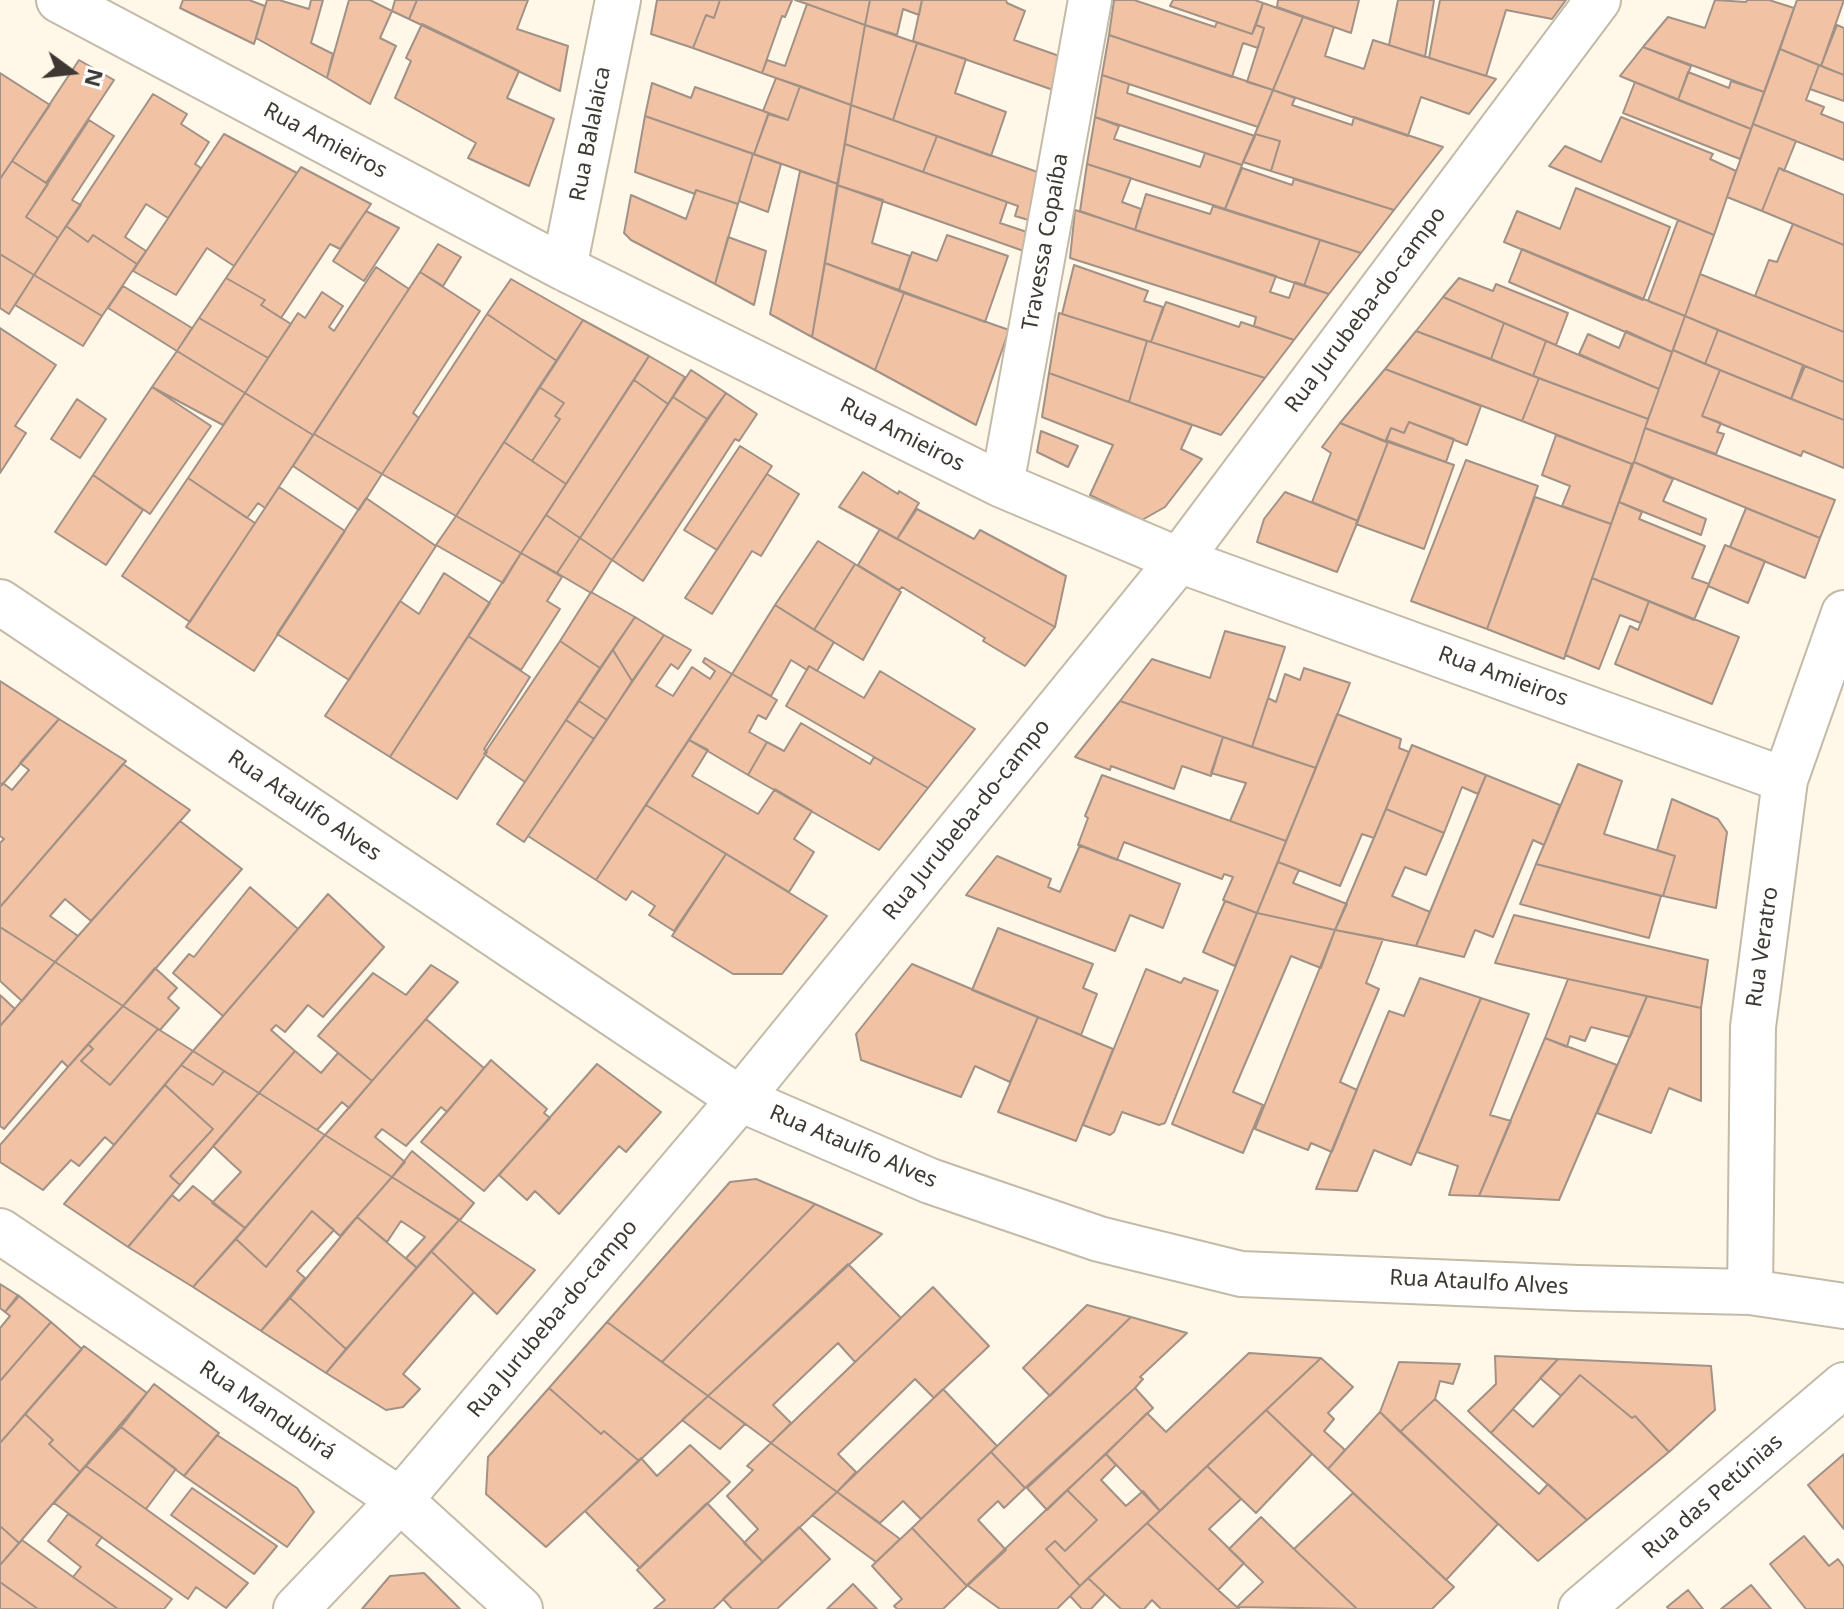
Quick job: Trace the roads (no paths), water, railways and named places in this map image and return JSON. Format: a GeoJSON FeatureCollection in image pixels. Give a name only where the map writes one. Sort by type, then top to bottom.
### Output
{"type":"FeatureCollection","features":[{"type":"Feature","properties":{"kind":"street","name":"Rua Amieiros"},"geometry":{"type":"LineString","coordinates":[[59,0],[564,268],[1002,485],[1179,560],[1785,780]]}},
{"type":"Feature","properties":{"kind":"street","name":"Rua Balalaica"},"geometry":{"type":"LineString","coordinates":[[564,268],[618,0]]}},
{"type":"Feature","properties":{"kind":"street","name":"Travessa Copaíba"},"geometry":{"type":"LineString","coordinates":[[1002,485],[1090,0]]}},
{"type":"Feature","properties":{"kind":"street","name":"Rua Jurubeba-do-campo"},"geometry":{"type":"LineString","coordinates":[[296,1609],[400,1500],[740,1099],[1179,560],[1598,0]]}},
{"type":"Feature","properties":{"kind":"street","name":"Rua Ataulfo Alves"},"geometry":{"type":"LineString","coordinates":[[0,602],[740,1099],[930,1181],[1099,1239],[1241,1274],[1750,1292],[1844,1306]]}},
{"type":"Feature","properties":{"kind":"street","name":"Rua Veratro"},"geometry":{"type":"LineString","coordinates":[[1750,1292],[1753,1027],[1785,780],[1844,613]]}},
{"type":"Feature","properties":{"kind":"street","name":"Rua Mandubirá"},"geometry":{"type":"LineString","coordinates":[[0,1231],[400,1500],[520,1609]]}},
{"type":"Feature","properties":{"kind":"street","name":"Rua das Petúnias"},"geometry":{"type":"LineString","coordinates":[[1581,1609],[1844,1385]]}}]}
